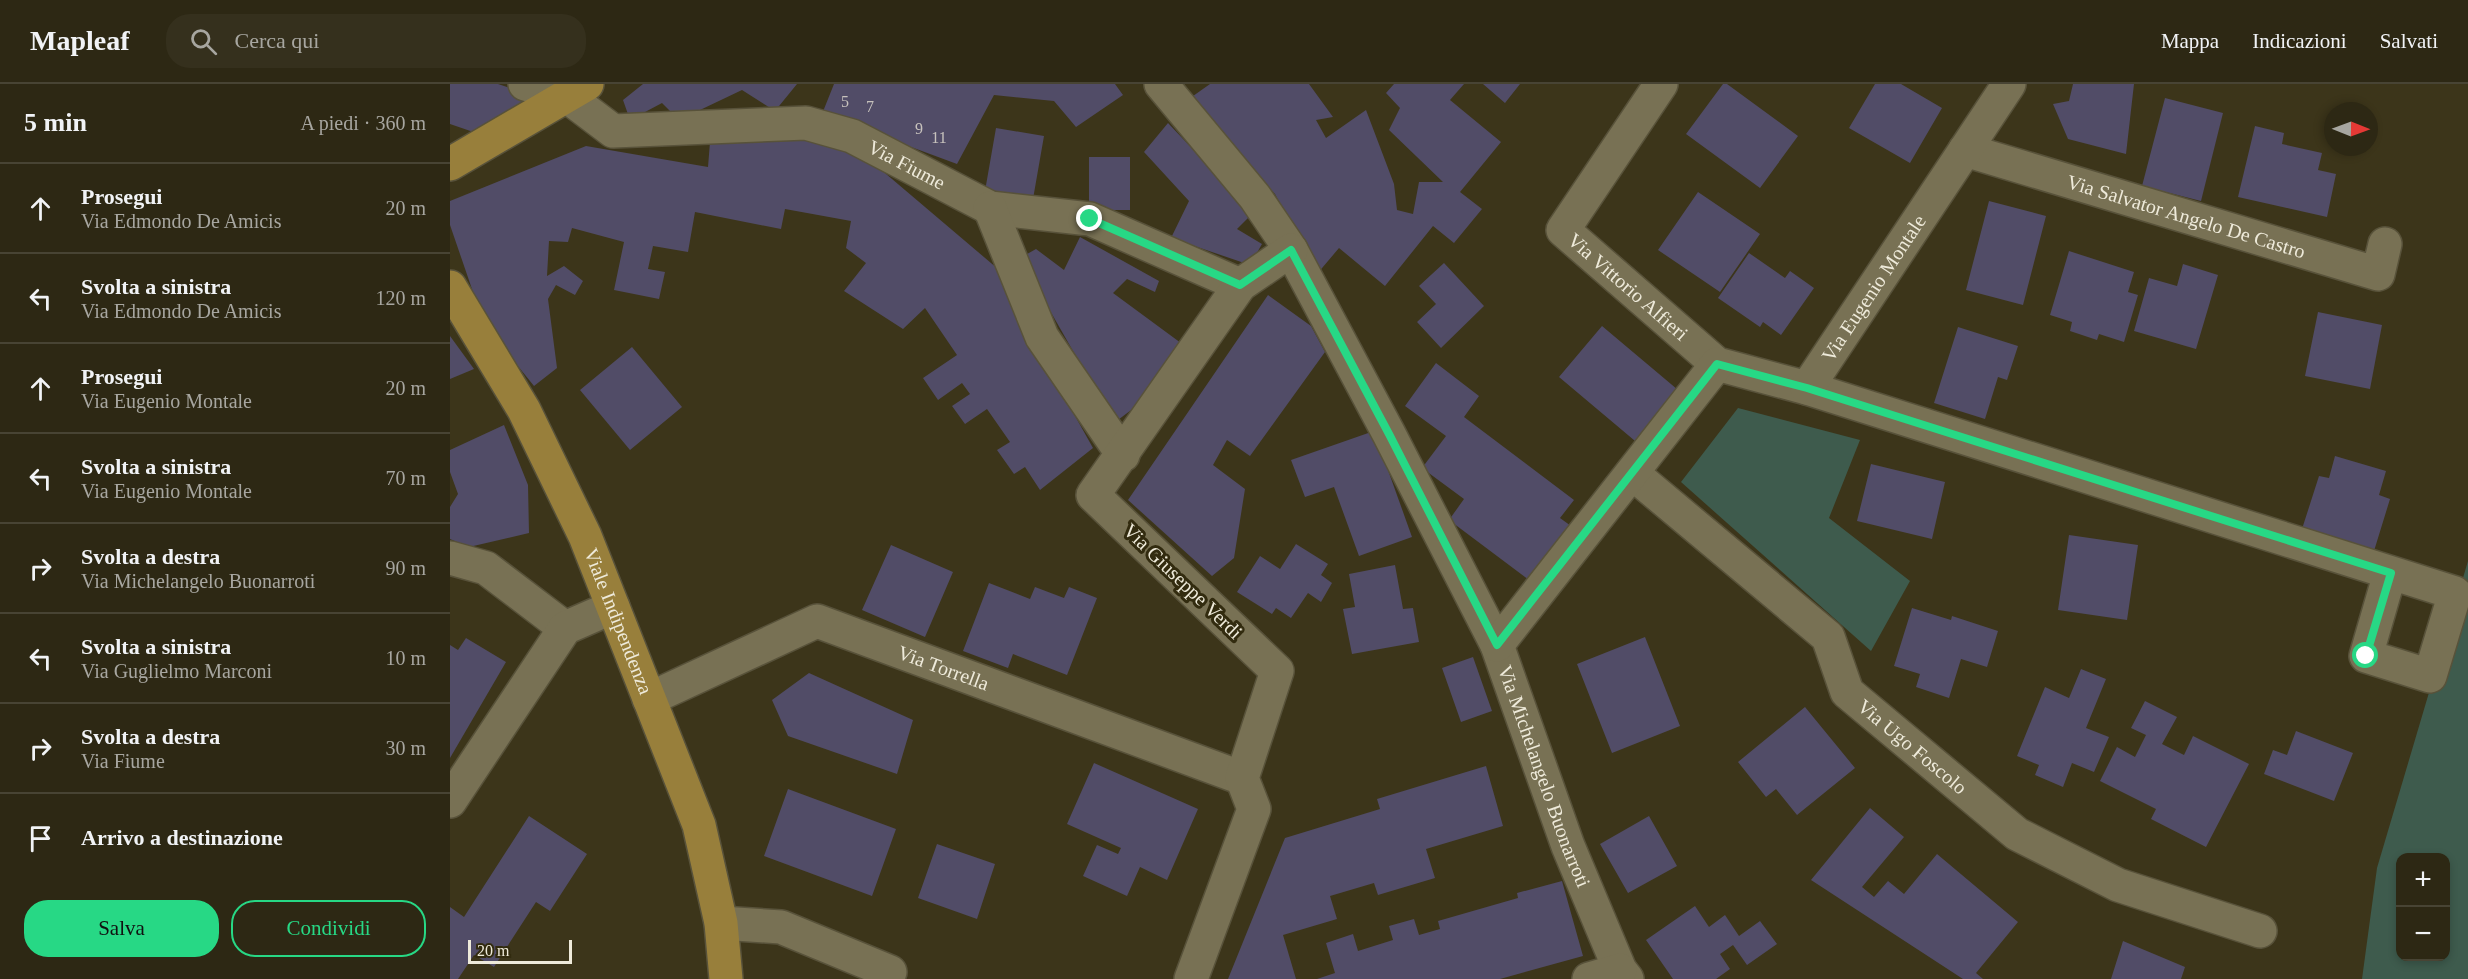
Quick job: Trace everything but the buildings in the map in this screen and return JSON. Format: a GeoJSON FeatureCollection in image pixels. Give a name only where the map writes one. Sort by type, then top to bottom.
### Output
{"type":"FeatureCollection","features":[{"type":"Feature","properties":{"kind":"main road"},"geometry":{"type":"LineString","coordinates":[[450,164],[578,90]]}},
{"type":"Feature","properties":{"kind":"main road","name":"Viale Indipendenza"},"geometry":{"type":"LineString","coordinates":[[450,287],[525,410],[585,536],[699,825],[721,923],[726,979]]}},
{"type":"Feature","properties":{"kind":"street"},"geometry":{"type":"LineString","coordinates":[[525,84],[578,90]]}},
{"type":"Feature","properties":{"kind":"street","name":"Via Michelangelo Buonarroti"},"geometry":{"type":"LineString","coordinates":[[1161,84],[1255,197],[1291,250],[1389,434],[1497,645],[1568,846],[1624,975]]}},
{"type":"Feature","properties":{"kind":"street","name":"Via Vittorio Alfieri"},"geometry":{"type":"LineString","coordinates":[[1661,84],[1563,230],[1717,364]]}},
{"type":"Feature","properties":{"kind":"street","name":"Via Eugenio Montale"},"geometry":{"type":"LineString","coordinates":[[1807,388],[2009,84]]}},
{"type":"Feature","properties":{"kind":"street","name":"Via Fiume"},"geometry":{"type":"LineString","coordinates":[[578,90],[613,131],[806,123],[852,136],[990,208],[1090,219],[1240,285]]}},
{"type":"Feature","properties":{"kind":"street","name":"Via Salvator Angelo De Castro"},"geometry":{"type":"LineString","coordinates":[[1965,150],[2378,274],[2385,244]]}},
{"type":"Feature","properties":{"kind":"street"},"geometry":{"type":"LineString","coordinates":[[990,208],[1042,337],[1123,455],[1240,285],[1291,250]]}},
{"type":"Feature","properties":{"kind":"street"},"geometry":{"type":"LineString","coordinates":[[1497,645],[1717,364],[1807,388],[2391,573]]}},
{"type":"Feature","properties":{"kind":"street","name":"Via Giuseppe Verdi"},"geometry":{"type":"LineString","coordinates":[[1123,455],[1093,495],[1276,671],[1242,778]]}},
{"type":"Feature","properties":{"kind":"street","name":"Via Ugo Foscolo"},"geometry":{"type":"LineString","coordinates":[[1632,473],[1827,637],[1847,692],[2017,834],[2118,885],[2260,931]]}},
{"type":"Feature","properties":{"kind":"street"},"geometry":{"type":"LineString","coordinates":[[450,558],[486,567],[565,628]]}},
{"type":"Feature","properties":{"kind":"street"},"geometry":{"type":"LineString","coordinates":[[450,801],[565,628],[613,607]]}},
{"type":"Feature","properties":{"kind":"street","name":"Via Torrella"},"geometry":{"type":"LineString","coordinates":[[650,699],[817,621],[1242,778]]}},
{"type":"Feature","properties":{"kind":"street"},"geometry":{"type":"LineString","coordinates":[[1191,979],[1254,809],[1242,778]]}},
{"type":"Feature","properties":{"kind":"street"},"geometry":{"type":"LineString","coordinates":[[721,923],[781,927],[895,977]]}},
{"type":"Feature","properties":{"kind":"street"},"geometry":{"type":"LineString","coordinates":[[1589,979],[1624,975]]}},
{"type":"Feature","properties":{"kind":"green space"},"geometry":{"type":"Polygon","coordinates":[[[1738,408],[1860,440],[1829,518],[1910,581],[1871,651],[1681,482],[1738,408]]]}},
{"type":"Feature","properties":{"kind":"green space"},"geometry":{"type":"Polygon","coordinates":[[[2468,561],[2468,979],[2362,979],[2377,868],[2468,561]]]}},
{"type":"Feature","properties":{"kind":"route"},"geometry":{"type":"LineString","coordinates":[[1090,219],[1240,285],[1291,250],[1389,434],[1497,645],[1717,364],[1807,388],[2391,573],[2366,656]]}}]}
